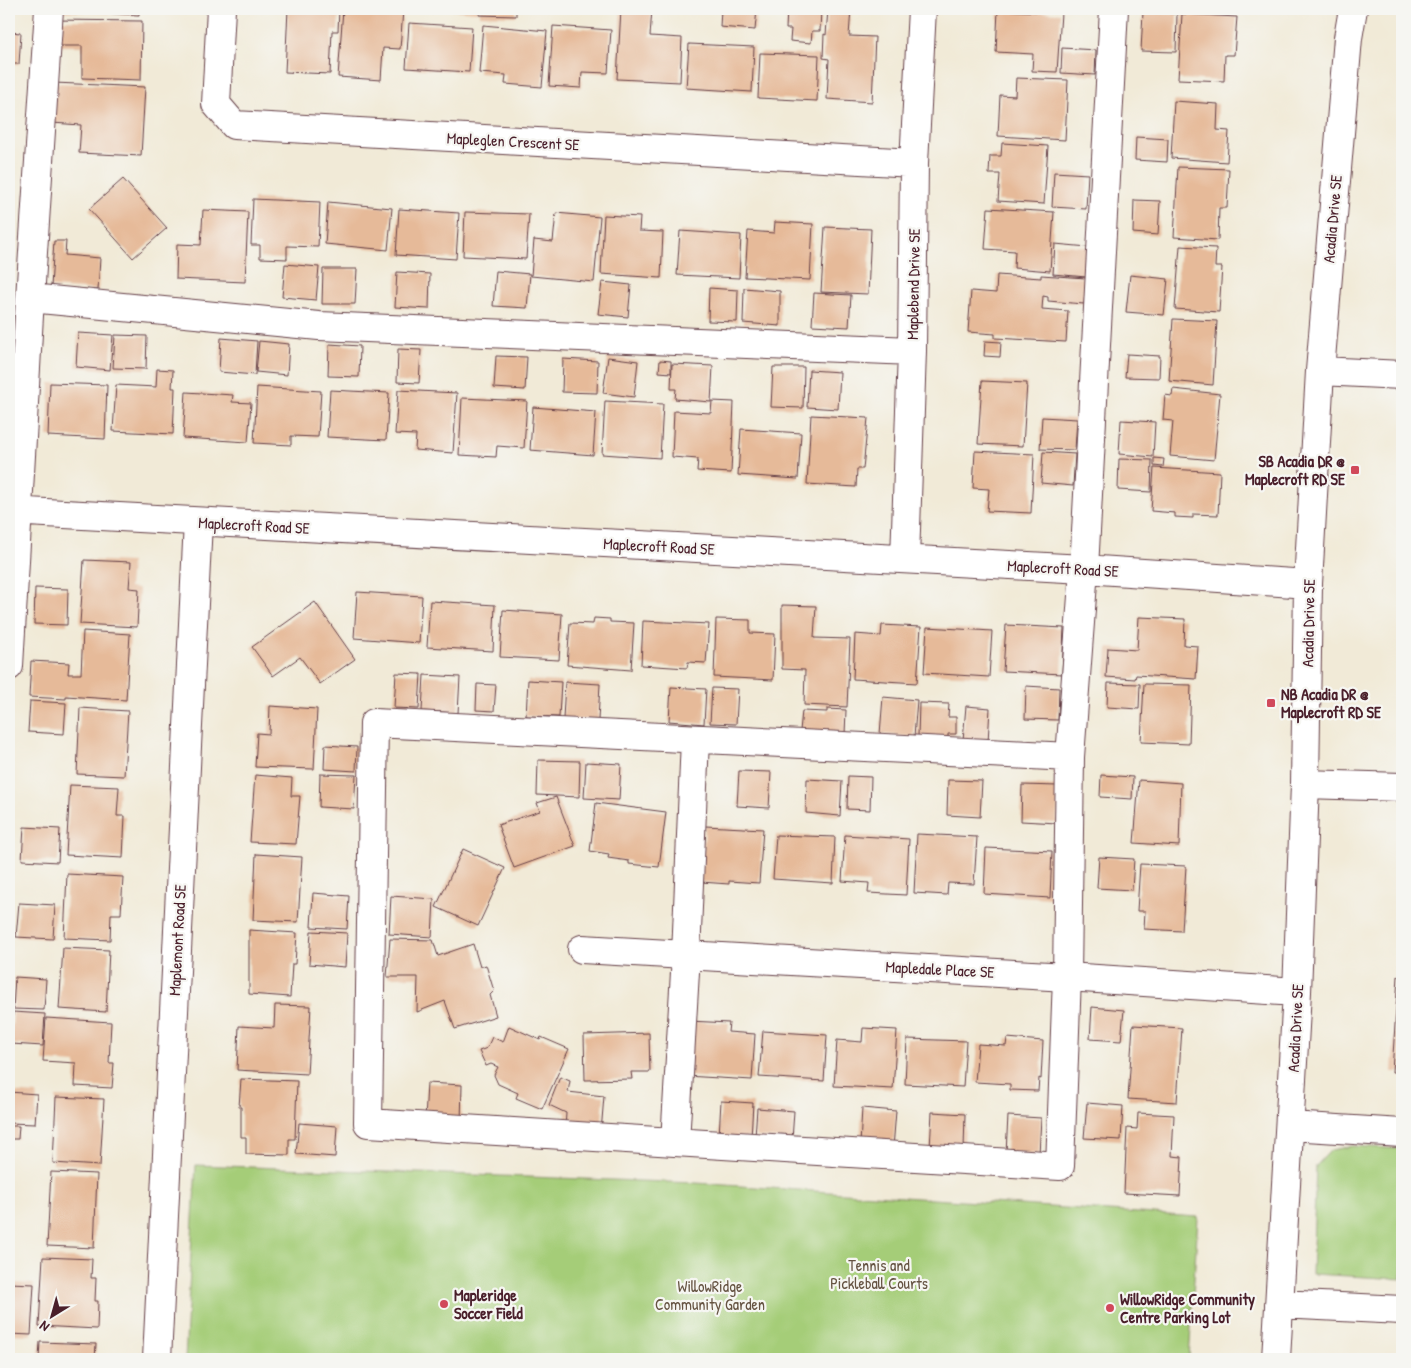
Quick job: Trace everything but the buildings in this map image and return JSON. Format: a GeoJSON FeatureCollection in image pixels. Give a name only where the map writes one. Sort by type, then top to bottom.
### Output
{"type":"FeatureCollection","features":[{"type":"Feature","properties":{"kind":"street"},"geometry":{"type":"LineString","coordinates":[[9,666],[13,512],[30,298],[49,9]]}},
{"type":"Feature","properties":{"kind":"street","name":"Mapleglen Crescent SE"},"geometry":{"type":"LineString","coordinates":[[221,9],[216,104],[234,125],[914,163]]}},
{"type":"Feature","properties":{"kind":"street","name":"Maplebend Drive SE"},"geometry":{"type":"LineString","coordinates":[[905,560],[912,351],[914,163],[922,9]]}},
{"type":"Feature","properties":{"kind":"street"},"geometry":{"type":"LineString","coordinates":[[1070,756],[374,723],[368,1123],[1060,1166],[1067,976],[1070,756],[1084,569],[1114,9]]}},
{"type":"Feature","properties":{"kind":"street","name":"Acadia Drive SE"},"geometry":{"type":"LineString","coordinates":[[1276,1359],[1297,992],[1305,784],[1308,584],[1320,371],[1348,38],[1353,9]]}},
{"type":"Feature","properties":{"kind":"street"},"geometry":{"type":"LineString","coordinates":[[30,298],[319,326],[912,351]]}},
{"type":"Feature","properties":{"kind":"street"},"geometry":{"type":"LineString","coordinates":[[1320,371],[1402,375]]}},
{"type":"Feature","properties":{"kind":"street","name":"Maplecroft Road SE"},"geometry":{"type":"LineString","coordinates":[[13,512],[1084,569],[1308,584]]}},
{"type":"Feature","properties":{"kind":"street","name":"Maplemont Road SE"},"geometry":{"type":"LineString","coordinates":[[157,1359],[198,522]]}},
{"type":"Feature","properties":{"kind":"street"},"geometry":{"type":"LineString","coordinates":[[676,1142],[686,955],[694,739]]}},
{"type":"Feature","properties":{"kind":"street"},"geometry":{"type":"LineString","coordinates":[[1305,784],[1402,787]]}},
{"type":"Feature","properties":{"kind":"street","name":"Mapledale Place SE"},"geometry":{"type":"LineString","coordinates":[[582,949],[1067,976],[1297,992]]}},
{"type":"Feature","properties":{"kind":"street"},"geometry":{"type":"LineString","coordinates":[[1290,1126],[1402,1133]]}},
{"type":"Feature","properties":{"kind":"street"},"geometry":{"type":"LineString","coordinates":[[1279,1304],[1402,1310]]}},
{"type":"Feature","properties":{"kind":"green space"},"geometry":{"type":"Polygon","coordinates":[[[1353,1146],[1402,1149],[1402,1279],[1312,1274],[1316,1166],[1331,1150],[1353,1146]]]}},
{"type":"Feature","properties":{"kind":"green space"},"geometry":{"type":"Polygon","coordinates":[[[196,1165],[696,1183],[1198,1217],[1189,1359],[185,1359],[196,1165]]]}},
{"type":"Feature","properties":{"kind":"place","name":"SB Acadia DR @ Maplecroft RD SE"},"geometry":{"type":"Point","coordinates":[1355,470]}},
{"type":"Feature","properties":{"kind":"place","name":"NB Acadia DR @ Maplecroft RD SE"},"geometry":{"type":"Point","coordinates":[1271,703]}},
{"type":"Feature","properties":{"kind":"place","name":"Mapleridge Soccer Field"},"geometry":{"type":"Point","coordinates":[444,1304]}},
{"type":"Feature","properties":{"kind":"place","name":"WillowRidge Community Centre Parking Lot"},"geometry":{"type":"Point","coordinates":[1110,1308]}},
{"type":"Feature","properties":{"kind":"park label","name":"Tennis and Pickleball Courts"},"geometry":{"type":"Point","coordinates":[879,1274]}},
{"type":"Feature","properties":{"kind":"park label","name":"WillowRidge Community Garden"},"geometry":{"type":"Point","coordinates":[710,1295]}}]}
